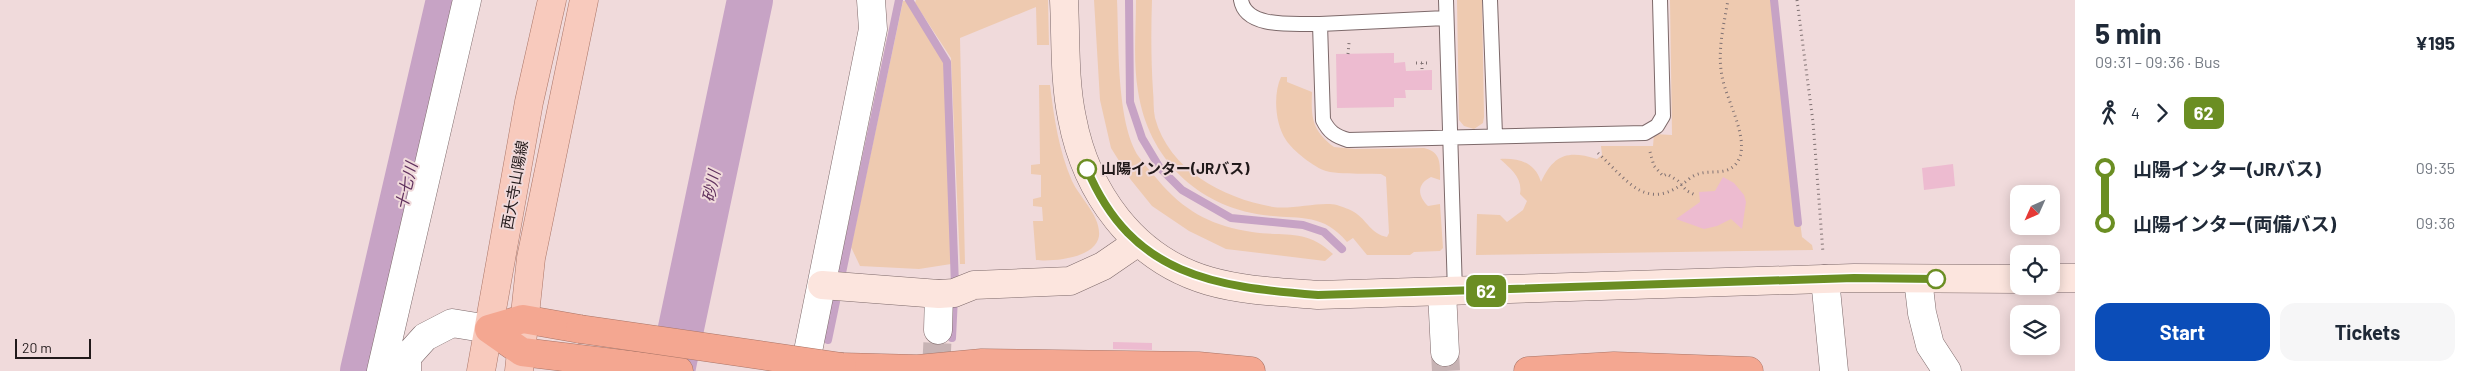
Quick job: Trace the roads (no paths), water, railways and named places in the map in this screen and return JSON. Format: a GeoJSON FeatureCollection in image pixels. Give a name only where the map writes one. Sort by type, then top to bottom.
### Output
{"type":"FeatureCollection","features":[{"type":"Feature","properties":{"kind":"highway"},"geometry":{"type":"LineString","coordinates":[[679,371],[574,357],[520,361],[489,329],[523,319],[842,367],[885,371]]}},
{"type":"Feature","properties":{"kind":"highway"},"geometry":{"type":"LineString","coordinates":[[842,367],[918,369],[982,363],[1198,366],[1251,371]]}},
{"type":"Feature","properties":{"kind":"highway"},"geometry":{"type":"LineString","coordinates":[[1528,371],[1614,366],[1699,371],[1749,371]]}},
{"type":"Feature","properties":{"kind":"main road","name":"西大寺山陽線"},"geometry":{"type":"LineString","coordinates":[[481,371],[529,102],[552,0]]}},
{"type":"Feature","properties":{"kind":"main road","name":"西大寺山陽線"},"geometry":{"type":"LineString","coordinates":[[520,361],[531,258],[584,0]]}},
{"type":"Feature","properties":{"kind":"street"},"geometry":{"type":"LineString","coordinates":[[381,371],[467,0]]}},
{"type":"Feature","properties":{"kind":"street"},"geometry":{"type":"LineString","coordinates":[[804,371],[872,29],[871,0]]}},
{"type":"Feature","properties":{"kind":"street"},"geometry":{"type":"LineString","coordinates":[[1064,0],[1071,116],[1080,154],[1093,184],[1112,213],[1138,242],[1166,263],[1186,273],[1235,287],[1318,295],[1825,279],[2010,279]]}},
{"type":"Feature","properties":{"kind":"street"},"geometry":{"type":"LineString","coordinates":[[822,285],[939,294],[954,293],[974,285],[1070,281],[1103,266],[1138,242]]}},
{"type":"Feature","properties":{"kind":"street"},"geometry":{"type":"LineString","coordinates":[[2060,278],[2075,278]]}},
{"type":"Feature","properties":{"kind":"street"},"geometry":{"type":"LineString","coordinates":[[1825,279],[1834,371]]}},
{"type":"Feature","properties":{"kind":"street"},"geometry":{"type":"LineString","coordinates":[[1918,279],[1922,313],[1930,345],[1947,371]]}},
{"type":"Feature","properties":{"kind":"street"},"geometry":{"type":"LineString","coordinates":[[1445,352],[1449,292]]}},
{"type":"Feature","properties":{"kind":"street"},"geometry":{"type":"LineString","coordinates":[[938,330],[939,294]]}},
{"type":"Feature","properties":{"kind":"street"},"geometry":{"type":"LineString","coordinates":[[407,371],[407,357],[425,337],[452,323],[489,329]]}},
{"type":"Feature","properties":{"kind":"lane"},"geometry":{"type":"LineString","coordinates":[[1241,0],[1242,5],[1252,16],[1268,23],[1320,24],[1446,18]]}},
{"type":"Feature","properties":{"kind":"lane"},"geometry":{"type":"LineString","coordinates":[[1446,0],[1452,137],[1449,292]]}},
{"type":"Feature","properties":{"kind":"lane"},"geometry":{"type":"LineString","coordinates":[[1490,0],[1495,135]]}},
{"type":"Feature","properties":{"kind":"lane"},"geometry":{"type":"LineString","coordinates":[[1320,24],[1322,120],[1328,130],[1336,136],[1348,140],[1495,135],[1645,133],[1657,126],[1663,116],[1660,0]]}},
{"type":"Feature","properties":{"kind":"waterway","name":"十七川"},"geometry":{"type":"LineString","coordinates":[[363,371],[449,0]]}},
{"type":"Feature","properties":{"kind":"waterway","name":"砂川"},"geometry":{"type":"LineString","coordinates":[[672,371],[750,0]]}},
{"type":"Feature","properties":{"kind":"waterway"},"geometry":{"type":"LineString","coordinates":[[828,340],[899,0]]}},
{"type":"Feature","properties":{"kind":"waterway"},"geometry":{"type":"LineString","coordinates":[[909,0],[947,62],[955,286]]}},
{"type":"Feature","properties":{"kind":"waterway"},"geometry":{"type":"LineString","coordinates":[[1129,0],[1130,102],[1142,138],[1160,168],[1182,190],[1231,218],[1303,225],[1324,232],[1342,249]]}},
{"type":"Feature","properties":{"kind":"waterway"},"geometry":{"type":"LineString","coordinates":[[1774,0],[1798,223]]}},
{"type":"Feature","properties":{"kind":"waterway"},"geometry":{"type":"LineString","coordinates":[[952,338],[954,297]]}},
{"type":"Feature","properties":{"kind":"tunnel"},"geometry":{"type":"LineString","coordinates":[[936,371],[938,330]]}},
{"type":"Feature","properties":{"kind":"tunnel"},"geometry":{"type":"LineString","coordinates":[[1445,352],[1446,371]]}},
{"type":"Feature","properties":{"kind":"place","name":"山陽インター(JRバス)"},"geometry":{"type":"Point","coordinates":[1087,169]}}]}
